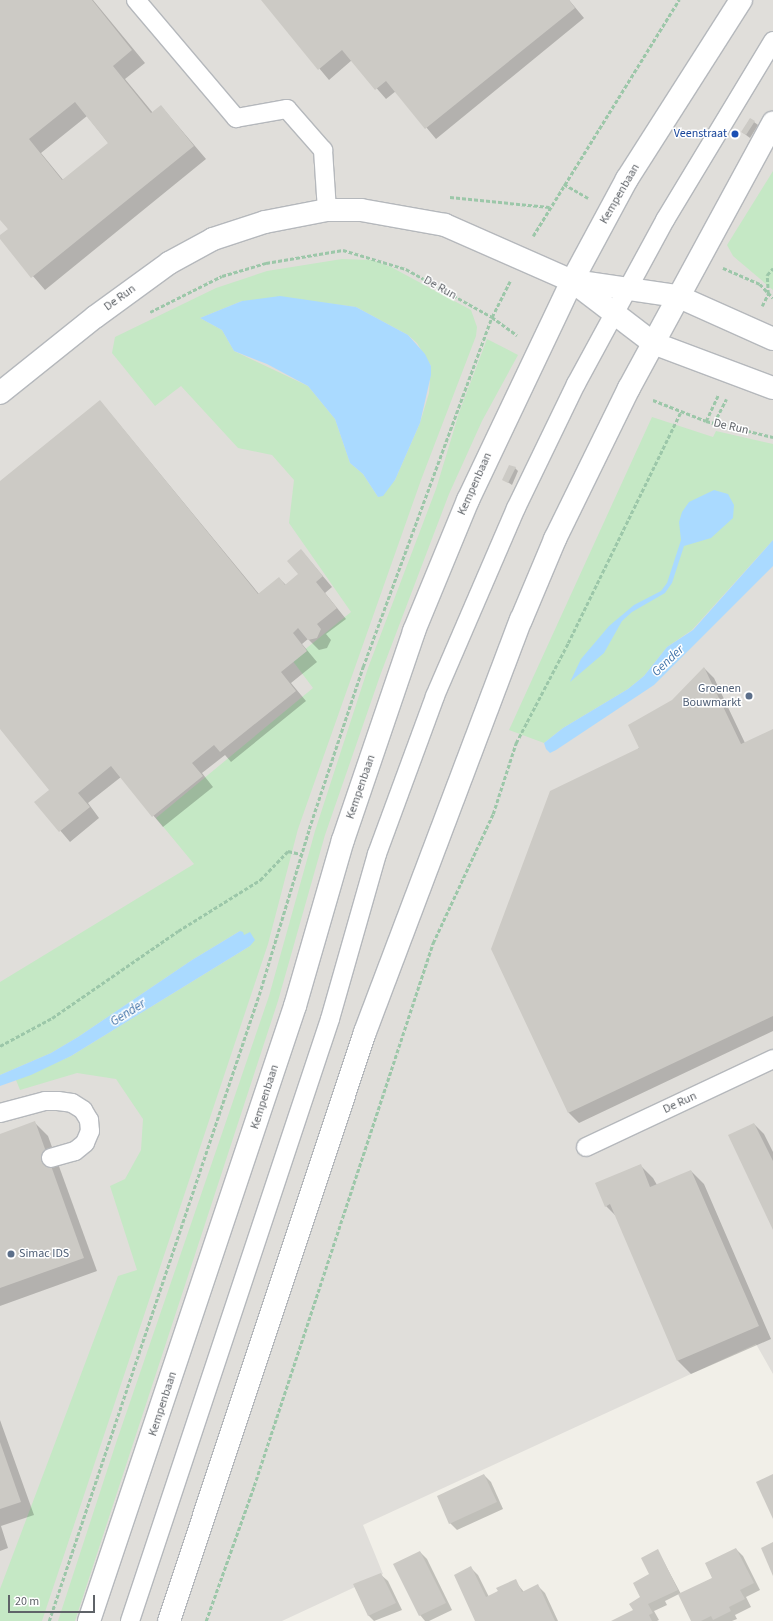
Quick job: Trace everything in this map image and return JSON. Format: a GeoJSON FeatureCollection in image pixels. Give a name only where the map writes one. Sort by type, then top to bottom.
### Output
{"type":"FeatureCollection","features":[{"type":"Feature","properties":{"kind":"main road","name":"Kempenbaan"},"geometry":{"type":"LineString","coordinates":[[89,1621],[295,1006],[342,840],[414,631],[468,500],[572,281],[627,179],[741,0]]}},
{"type":"Feature","properties":{"kind":"main road"},"geometry":{"type":"LineString","coordinates":[[169,1621],[360,1047],[405,921],[549,553],[629,388],[677,296],[773,123]]}},
{"type":"Feature","properties":{"kind":"main road","name":"De Run"},"geometry":{"type":"LineString","coordinates":[[0,393],[95,317],[169,262],[220,236],[265,222],[327,210],[361,210],[446,225],[572,281],[653,343],[773,388]]}},
{"type":"Feature","properties":{"kind":"main road","name":"De Run"},"geometry":{"type":"LineString","coordinates":[[572,281],[677,296],[773,338]]}},
{"type":"Feature","properties":{"kind":"lane"},"geometry":{"type":"LineString","coordinates":[[136,0],[236,118],[287,109],[323,150],[327,210]]}},
{"type":"Feature","properties":{"kind":"lane"},"geometry":{"type":"LineString","coordinates":[[130,1621],[330,1019],[377,854],[432,704],[531,476],[628,288],[666,220],[773,41]]}},
{"type":"Feature","properties":{"kind":"lane","name":"De Run"},"geometry":{"type":"LineString","coordinates":[[586,1147],[773,1059]]}},
{"type":"Feature","properties":{"kind":"lane"},"geometry":{"type":"LineString","coordinates":[[0,1113],[46,1101],[72,1103],[82,1110],[89,1120],[90,1131],[85,1143],[75,1151],[52,1158]]}},
{"type":"Feature","properties":{"kind":"path"},"geometry":{"type":"LineString","coordinates":[[564,184],[679,0]]}},
{"type":"Feature","properties":{"kind":"path","name":"De Run"},"geometry":{"type":"LineString","coordinates":[[149,312],[222,276],[266,263],[343,250],[406,269],[492,317],[519,336],[540,346]]}},
{"type":"Feature","properties":{"kind":"path"},"geometry":{"type":"LineString","coordinates":[[773,268],[767,275],[768,294],[773,298]]}},
{"type":"Feature","properties":{"kind":"path"},"geometry":{"type":"LineString","coordinates":[[49,1621],[259,995],[301,854],[363,667],[492,317]]}},
{"type":"Feature","properties":{"kind":"path","name":"De Run"},"geometry":{"type":"LineString","coordinates":[[629,388],[680,413],[714,424],[773,437]]}},
{"type":"Feature","properties":{"kind":"path"},"geometry":{"type":"LineString","coordinates":[[206,1621],[254,1486],[433,943],[493,814],[516,743],[568,643],[680,413]]}},
{"type":"Feature","properties":{"kind":"path"},"geometry":{"type":"LineString","coordinates":[[0,1046],[52,1018],[178,931],[260,880],[288,851],[301,854]]}},
{"type":"Feature","properties":{"kind":"shaded area"},"geometry":{"type":"Polygon","coordinates":[[[0,0],[773,0],[773,1374],[756,1344],[363,1525],[383,1574],[282,1621],[0,1621],[0,0]]]}},
{"type":"Feature","properties":{"kind":"green space"},"geometry":{"type":"Polygon","coordinates":[[[773,171],[773,290],[733,256],[727,245],[773,171]]]}},
{"type":"Feature","properties":{"kind":"green space"},"geometry":{"type":"Polygon","coordinates":[[[342,259],[372,260],[391,267],[471,310],[477,327],[476,336],[421,480],[298,829],[268,944],[42,1621],[0,1621],[0,1589],[118,1276],[137,1270],[110,1186],[125,1179],[141,1150],[143,1119],[116,1079],[77,1073],[20,1090],[16,1080],[71,1056],[250,946],[240,931],[192,960],[78,1037],[51,1053],[0,1075],[0,982],[194,864],[156,818],[313,688],[292,660],[351,612],[289,523],[294,480],[272,455],[238,448],[181,386],[155,406],[112,353],[115,337],[216,288],[267,271],[342,259]],[[242,301],[200,318],[222,330],[234,351],[308,386],[335,419],[350,463],[363,474],[378,497],[395,480],[420,423],[429,393],[431,366],[417,343],[408,335],[356,307],[310,301],[242,301]]]}},
{"type":"Feature","properties":{"kind":"green space"},"geometry":{"type":"Polygon","coordinates":[[[487,339],[518,355],[482,421],[449,494],[381,673],[325,835],[278,1001],[75,1621],[58,1621],[116,1443],[269,996],[315,831],[368,668],[436,489],[459,413],[487,339]]]}},
{"type":"Feature","properties":{"kind":"green space"},"geometry":{"type":"Polygon","coordinates":[[[652,417],[713,437],[716,431],[773,444],[773,540],[692,630],[667,647],[644,676],[628,689],[563,728],[544,743],[509,730],[652,417]]]}},
{"type":"Feature","properties":{"kind":"water"},"geometry":{"type":"Polygon","coordinates":[[[280,296],[356,307],[408,335],[425,354],[431,366],[431,375],[420,423],[395,480],[383,496],[378,497],[363,474],[350,463],[335,419],[308,386],[267,364],[234,351],[222,330],[200,318],[242,301],[280,296]]]}},
{"type":"Feature","properties":{"kind":"water"},"geometry":{"type":"Polygon","coordinates":[[[714,490],[728,494],[734,505],[733,518],[711,538],[684,546],[672,583],[665,593],[632,612],[622,621],[604,653],[570,682],[581,659],[609,626],[634,605],[661,591],[667,583],[681,540],[679,522],[682,512],[689,502],[714,490]]]}},
{"type":"Feature","properties":{"kind":"water","name":"Gender"},"geometry":{"type":"Polygon","coordinates":[[[773,540],[773,566],[654,685],[556,750],[550,753],[546,749],[544,743],[563,728],[628,689],[644,676],[667,647],[693,630],[773,540]]]}},
{"type":"Feature","properties":{"kind":"water","name":"Gender"},"geometry":{"type":"Polygon","coordinates":[[[240,931],[243,932],[244,935],[250,932],[255,940],[250,946],[71,1056],[31,1075],[0,1086],[0,1075],[51,1053],[78,1037],[192,960],[240,931]]]}},
{"type":"Feature","properties":{"kind":"building"},"geometry":{"type":"Polygon","coordinates":[[[0,0],[92,0],[132,50],[113,66],[151,113],[161,105],[194,146],[31,278],[0,239],[0,235],[8,229],[0,220],[0,0]],[[75,102],[29,139],[62,180],[108,143],[75,102]]]}},
{"type":"Feature","properties":{"kind":"building"},"geometry":{"type":"Polygon","coordinates":[[[261,0],[569,0],[575,8],[425,129],[386,81],[375,90],[342,50],[318,70],[261,0]]]}},
{"type":"Feature","properties":{"kind":"building"},"geometry":{"type":"Polygon","coordinates":[[[750,118],[755,121],[746,135],[741,132],[750,118]]]}},
{"type":"Feature","properties":{"kind":"building"},"geometry":{"type":"Polygon","coordinates":[[[100,400],[258,594],[279,577],[285,585],[298,574],[287,561],[301,549],[323,576],[316,582],[337,608],[317,624],[321,629],[317,638],[308,640],[298,628],[293,633],[307,651],[281,672],[296,691],[220,752],[214,745],[192,763],[203,776],[152,817],[111,766],[78,793],[90,807],[59,832],[34,802],[49,790],[0,729],[0,481],[100,400]]]}},
{"type":"Feature","properties":{"kind":"building"},"geometry":{"type":"Polygon","coordinates":[[[509,465],[516,467],[508,483],[502,480],[509,465]]]}},
{"type":"Feature","properties":{"kind":"building"},"geometry":{"type":"Polygon","coordinates":[[[704,667],[741,744],[773,729],[773,1016],[568,1113],[491,949],[550,791],[639,748],[628,725],[672,700],[704,667]]]}},
{"type":"Feature","properties":{"kind":"building"},"geometry":{"type":"Polygon","coordinates":[[[35,1121],[84,1258],[0,1288],[0,1134],[35,1121]]]}},
{"type":"Feature","properties":{"kind":"building"},"geometry":{"type":"Polygon","coordinates":[[[754,1123],[773,1161],[773,1230],[728,1135],[754,1123]]]}},
{"type":"Feature","properties":{"kind":"building"},"geometry":{"type":"Polygon","coordinates":[[[641,1164],[650,1187],[691,1170],[759,1326],[677,1361],[610,1204],[605,1207],[595,1183],[641,1164]]]}},
{"type":"Feature","properties":{"kind":"building"},"geometry":{"type":"Polygon","coordinates":[[[0,1442],[21,1502],[0,1509],[0,1442]]]}},
{"type":"Feature","properties":{"kind":"building"},"geometry":{"type":"Polygon","coordinates":[[[484,1474],[497,1502],[449,1524],[437,1496],[484,1474]]]}},
{"type":"Feature","properties":{"kind":"building"},"geometry":{"type":"Polygon","coordinates":[[[773,1474],[773,1519],[756,1482],[773,1474]]]}},
{"type":"Feature","properties":{"kind":"building"},"geometry":{"type":"Polygon","coordinates":[[[773,1542],[773,1576],[761,1548],[773,1542]]]}},
{"type":"Feature","properties":{"kind":"building"},"geometry":{"type":"Polygon","coordinates":[[[736,1548],[754,1583],[740,1590],[745,1599],[729,1607],[731,1611],[713,1620],[711,1616],[701,1621],[691,1621],[678,1594],[712,1578],[705,1563],[736,1548]]]}},
{"type":"Feature","properties":{"kind":"building"},"geometry":{"type":"Polygon","coordinates":[[[658,1549],[678,1590],[648,1604],[653,1613],[649,1615],[652,1621],[611,1621],[633,1610],[629,1604],[640,1597],[633,1583],[649,1574],[641,1558],[658,1549]]]}},
{"type":"Feature","properties":{"kind":"building"},"geometry":{"type":"Polygon","coordinates":[[[420,1551],[446,1603],[419,1616],[393,1564],[420,1551]]]}},
{"type":"Feature","properties":{"kind":"building"},"geometry":{"type":"Polygon","coordinates":[[[471,1566],[486,1597],[498,1591],[496,1588],[516,1579],[522,1592],[538,1584],[555,1621],[475,1621],[454,1575],[471,1566]]]}},
{"type":"Feature","properties":{"kind":"building"},"geometry":{"type":"Polygon","coordinates":[[[381,1573],[396,1603],[368,1616],[353,1584],[381,1573]]]}},
{"type":"Feature","properties":{"kind":"place","name":"Veenstraat"},"geometry":{"type":"Point","coordinates":[735,134]}},
{"type":"Feature","properties":{"kind":"place","name":"Groenen Bouwmarkt"},"geometry":{"type":"Point","coordinates":[749,696]}},
{"type":"Feature","properties":{"kind":"place","name":"Simac IDS"},"geometry":{"type":"Point","coordinates":[11,1254]}}]}
